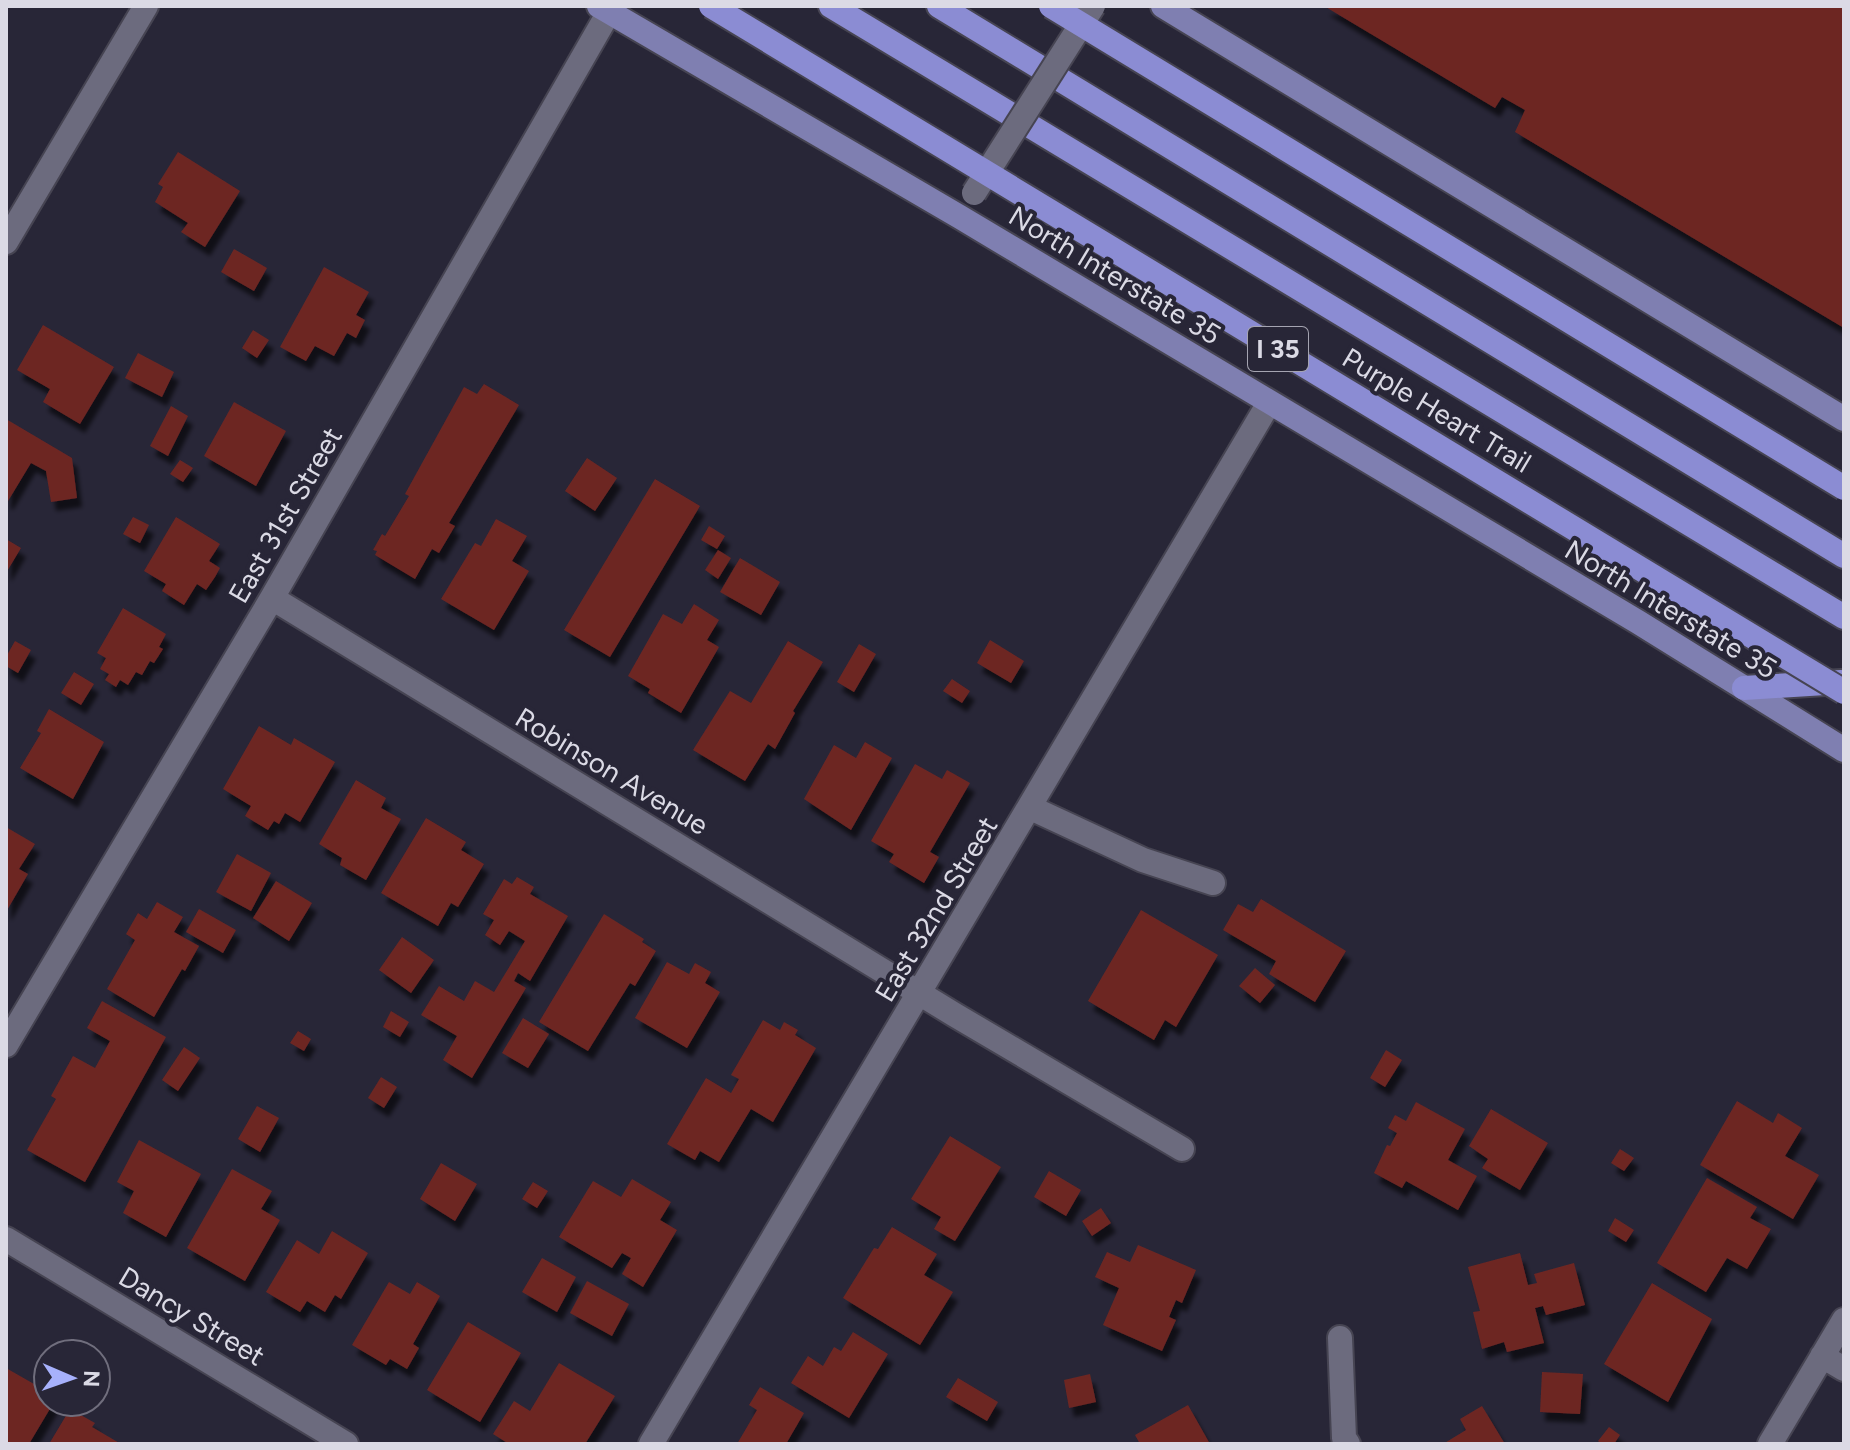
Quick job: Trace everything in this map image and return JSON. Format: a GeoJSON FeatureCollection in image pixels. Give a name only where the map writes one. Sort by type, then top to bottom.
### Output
{"type":"FeatureCollection","features":[{"type":"Feature","properties":{"kind":"highway","name":"Purple Heart Trail"},"geometry":{"type":"LineString","coordinates":[[711,6],[1844,692]]}},
{"type":"Feature","properties":{"kind":"highway","name":"Purple Heart Trail"},"geometry":{"type":"LineString","coordinates":[[831,6],[1844,617]]}},
{"type":"Feature","properties":{"kind":"highway"},"geometry":{"type":"LineString","coordinates":[[939,6],[1844,556]]}},
{"type":"Feature","properties":{"kind":"highway"},"geometry":{"type":"LineString","coordinates":[[1051,6],[1844,488]]}},
{"type":"Feature","properties":{"kind":"highway"},"geometry":{"type":"LineString","coordinates":[[1744,688],[1844,682]]}},
{"type":"Feature","properties":{"kind":"main road"},"geometry":{"type":"LineString","coordinates":[[1163,6],[1844,419]]}},
{"type":"Feature","properties":{"kind":"main road","name":"North Interstate 35"},"geometry":{"type":"LineString","coordinates":[[604,9],[960,217],[1638,622],[1844,750]]}},
{"type":"Feature","properties":{"kind":"street"},"geometry":{"type":"LineString","coordinates":[[6,242],[146,6]]}},
{"type":"Feature","properties":{"kind":"street"},"geometry":{"type":"LineString","coordinates":[[960,217],[1093,6]]}},
{"type":"Feature","properties":{"kind":"street","name":"East 31st Street"},"geometry":{"type":"LineString","coordinates":[[6,1045],[272,598],[604,9]]}},
{"type":"Feature","properties":{"kind":"street","name":"East 32nd Street"},"geometry":{"type":"LineString","coordinates":[[651,1444],[921,994],[1269,403]]}},
{"type":"Feature","properties":{"kind":"street","name":"Robinson Avenue"},"geometry":{"type":"LineString","coordinates":[[272,598],[921,994],[1182,1149]]}},
{"type":"Feature","properties":{"kind":"street"},"geometry":{"type":"LineString","coordinates":[[1031,808],[1143,860],[1213,883]]}},
{"type":"Feature","properties":{"kind":"street","name":"Dancy Street"},"geometry":{"type":"LineString","coordinates":[[6,1239],[346,1444]]}},
{"type":"Feature","properties":{"kind":"street"},"geometry":{"type":"LineString","coordinates":[[1770,1444],[1844,1320]]}},
{"type":"Feature","properties":{"kind":"street"},"geometry":{"type":"LineString","coordinates":[[1340,1338],[1344,1438],[1348,1444]]}},
{"type":"Feature","properties":{"kind":"street"},"geometry":{"type":"LineString","coordinates":[[1822,1356],[1844,1369]]}},
{"type":"Feature","properties":{"kind":"building"},"geometry":{"type":"Polygon","coordinates":[[[1324,6],[1844,6],[1844,328],[1515,132],[1525,110],[1502,97],[1495,108],[1324,6]]]}},
{"type":"Feature","properties":{"kind":"building"},"geometry":{"type":"Polygon","coordinates":[[[178,152],[240,191],[205,247],[181,232],[188,223],[155,202],[163,187],[158,184],[178,152]]]}},
{"type":"Feature","properties":{"kind":"building"},"geometry":{"type":"Polygon","coordinates":[[[234,249],[267,268],[254,291],[221,272],[234,249]]]}},
{"type":"Feature","properties":{"kind":"building"},"geometry":{"type":"Polygon","coordinates":[[[324,267],[369,292],[356,315],[365,320],[356,338],[347,333],[334,356],[315,346],[306,361],[280,347],[324,267]]]}},
{"type":"Feature","properties":{"kind":"building"},"geometry":{"type":"Polygon","coordinates":[[[43,325],[114,367],[80,424],[43,402],[50,389],[17,370],[43,325]]]}},
{"type":"Feature","properties":{"kind":"building"},"geometry":{"type":"Polygon","coordinates":[[[253,330],[269,340],[257,358],[242,348],[253,330]]]}},
{"type":"Feature","properties":{"kind":"building"},"geometry":{"type":"Polygon","coordinates":[[[138,353],[174,372],[162,397],[125,378],[138,353]]]}},
{"type":"Feature","properties":{"kind":"building"},"geometry":{"type":"Polygon","coordinates":[[[484,384],[519,405],[449,523],[455,526],[439,553],[432,549],[415,579],[375,555],[377,551],[373,550],[409,496],[405,494],[464,387],[477,394],[484,384]]]}},
{"type":"Feature","properties":{"kind":"building"},"geometry":{"type":"Polygon","coordinates":[[[234,402],[286,431],[256,486],[204,456],[234,402]]]}},
{"type":"Feature","properties":{"kind":"building"},"geometry":{"type":"Polygon","coordinates":[[[171,406],[188,416],[168,456],[150,446],[171,406]]]}},
{"type":"Feature","properties":{"kind":"building"},"geometry":{"type":"Polygon","coordinates":[[[6,419],[72,458],[77,498],[51,502],[46,471],[31,463],[6,500],[6,419]]]}},
{"type":"Feature","properties":{"kind":"building"},"geometry":{"type":"Polygon","coordinates":[[[587,458],[617,478],[595,511],[565,491],[587,458]]]}},
{"type":"Feature","properties":{"kind":"building"},"geometry":{"type":"Polygon","coordinates":[[[180,460],[193,468],[183,482],[170,474],[180,460]]]}},
{"type":"Feature","properties":{"kind":"building"},"geometry":{"type":"Polygon","coordinates":[[[655,479],[700,506],[610,657],[564,630],[655,479]]]}},
{"type":"Feature","properties":{"kind":"building"},"geometry":{"type":"Polygon","coordinates":[[[133,517],[149,525],[140,543],[123,534],[133,517]]]}},
{"type":"Feature","properties":{"kind":"building"},"geometry":{"type":"Polygon","coordinates":[[[176,517],[220,544],[209,561],[220,568],[215,577],[206,590],[197,584],[184,605],[162,591],[166,584],[144,571],[176,517]]]}},
{"type":"Feature","properties":{"kind":"building"},"geometry":{"type":"Polygon","coordinates":[[[496,519],[527,536],[512,561],[529,571],[494,630],[441,599],[475,543],[481,546],[496,519]]]}},
{"type":"Feature","properties":{"kind":"building"},"geometry":{"type":"Polygon","coordinates":[[[709,526],[725,536],[717,549],[701,540],[709,526]]]}},
{"type":"Feature","properties":{"kind":"building"},"geometry":{"type":"Polygon","coordinates":[[[6,539],[21,548],[6,573],[6,539]]]}},
{"type":"Feature","properties":{"kind":"building"},"geometry":{"type":"Polygon","coordinates":[[[718,550],[731,558],[718,579],[705,570],[718,550]]]}},
{"type":"Feature","properties":{"kind":"building"},"geometry":{"type":"Polygon","coordinates":[[[740,558],[780,582],[761,615],[720,592],[740,558]]]}},
{"type":"Feature","properties":{"kind":"building"},"geometry":{"type":"Polygon","coordinates":[[[694,604],[719,620],[707,640],[719,647],[681,713],[648,693],[650,689],[628,676],[663,614],[682,624],[694,604]]]}},
{"type":"Feature","properties":{"kind":"building"},"geometry":{"type":"Polygon","coordinates":[[[123,608],[166,634],[159,647],[163,649],[154,663],[150,661],[142,675],[136,672],[128,685],[120,680],[116,687],[105,680],[109,674],[100,669],[106,658],[97,653],[123,608]]]}},
{"type":"Feature","properties":{"kind":"building"},"geometry":{"type":"Polygon","coordinates":[[[990,640],[1024,661],[1011,683],[977,663],[990,640]]]}},
{"type":"Feature","properties":{"kind":"building"},"geometry":{"type":"Polygon","coordinates":[[[15,641],[31,650],[18,673],[6,666],[6,657],[15,641]]]}},
{"type":"Feature","properties":{"kind":"building"},"geometry":{"type":"Polygon","coordinates":[[[788,641],[823,662],[793,711],[795,713],[775,749],[768,744],[745,781],[693,750],[730,691],[751,703],[788,641]]]}},
{"type":"Feature","properties":{"kind":"building"},"geometry":{"type":"Polygon","coordinates":[[[859,644],[876,654],[854,692],[837,682],[859,644]]]}},
{"type":"Feature","properties":{"kind":"building"},"geometry":{"type":"Polygon","coordinates":[[[74,672],[94,684],[81,705],[61,693],[74,672]]]}},
{"type":"Feature","properties":{"kind":"building"},"geometry":{"type":"Polygon","coordinates":[[[952,679],[970,691],[962,703],[943,691],[952,679]]]}},
{"type":"Feature","properties":{"kind":"building"},"geometry":{"type":"Polygon","coordinates":[[[49,709],[104,742],[73,799],[20,768],[41,733],[37,731],[49,709]]]}},
{"type":"Feature","properties":{"kind":"building"},"geometry":{"type":"Polygon","coordinates":[[[259,726],[291,745],[294,738],[335,762],[300,822],[285,813],[279,824],[274,821],[268,830],[245,816],[251,806],[223,789],[259,726]]]}},
{"type":"Feature","properties":{"kind":"building"},"geometry":{"type":"Polygon","coordinates":[[[865,742],[892,758],[851,830],[804,799],[834,745],[856,758],[865,742]]]}},
{"type":"Feature","properties":{"kind":"building"},"geometry":{"type":"Polygon","coordinates":[[[915,764],[942,779],[947,770],[970,783],[930,852],[939,857],[924,883],[889,862],[894,854],[871,841],[915,764]]]}},
{"type":"Feature","properties":{"kind":"building"},"geometry":{"type":"Polygon","coordinates":[[[356,780],[386,798],[381,808],[401,819],[366,880],[340,865],[342,858],[319,844],[356,780]]]}},
{"type":"Feature","properties":{"kind":"building"},"geometry":{"type":"Polygon","coordinates":[[[426,818],[466,842],[461,850],[484,864],[458,907],[451,903],[438,926],[381,893],[426,818]]]}},
{"type":"Feature","properties":{"kind":"building"},"geometry":{"type":"Polygon","coordinates":[[[6,827],[35,844],[19,869],[28,874],[6,912],[6,827]]]}},
{"type":"Feature","properties":{"kind":"building"},"geometry":{"type":"Polygon","coordinates":[[[237,854],[271,873],[251,911],[216,892],[237,854]]]}},
{"type":"Feature","properties":{"kind":"building"},"geometry":{"type":"Polygon","coordinates":[[[517,877],[534,887],[530,894],[568,916],[530,981],[518,973],[514,981],[526,988],[472,1078],[443,1060],[457,1036],[421,1015],[439,986],[464,1001],[475,981],[494,992],[525,941],[509,931],[500,945],[485,935],[494,920],[483,914],[504,879],[512,884],[517,877]]]}},
{"type":"Feature","properties":{"kind":"building"},"geometry":{"type":"Polygon","coordinates":[[[276,881],[312,903],[289,941],[253,918],[276,881]]]}},
{"type":"Feature","properties":{"kind":"building"},"geometry":{"type":"Polygon","coordinates":[[[1261,899],[1346,951],[1315,1002],[1269,974],[1276,961],[1223,930],[1238,904],[1253,912],[1261,899]]]}},
{"type":"Feature","properties":{"kind":"building"},"geometry":{"type":"Polygon","coordinates":[[[157,902],[183,917],[174,932],[199,946],[154,1017],[107,989],[135,940],[126,934],[138,913],[147,919],[157,902]]]}},
{"type":"Feature","properties":{"kind":"building"},"geometry":{"type":"Polygon","coordinates":[[[199,909],[236,930],[223,953],[186,932],[199,909]]]}},
{"type":"Feature","properties":{"kind":"building"},"geometry":{"type":"Polygon","coordinates":[[[1141,910],[1218,955],[1176,1027],[1165,1020],[1154,1040],[1088,1001],[1141,910]]]}},
{"type":"Feature","properties":{"kind":"building"},"geometry":{"type":"Polygon","coordinates":[[[604,914],[644,939],[642,942],[656,951],[635,986],[630,983],[588,1051],[539,1022],[604,914]]]}},
{"type":"Feature","properties":{"kind":"building"},"geometry":{"type":"Polygon","coordinates":[[[402,937],[434,960],[411,993],[379,970],[402,937]]]}},
{"type":"Feature","properties":{"kind":"building"},"geometry":{"type":"Polygon","coordinates":[[[667,962],[689,974],[695,963],[711,972],[705,983],[720,992],[687,1048],[635,1018],[667,962]]]}},
{"type":"Feature","properties":{"kind":"building"},"geometry":{"type":"Polygon","coordinates":[[[1255,968],[1275,985],[1260,1003],[1239,986],[1255,968]]]}},
{"type":"Feature","properties":{"kind":"building"},"geometry":{"type":"Polygon","coordinates":[[[102,1001],[166,1037],[85,1182],[27,1150],[56,1099],[51,1096],[73,1056],[95,1068],[110,1041],[87,1028],[102,1001]]]}},
{"type":"Feature","properties":{"kind":"building"},"geometry":{"type":"Polygon","coordinates":[[[391,1011],[409,1022],[400,1037],[383,1027],[391,1011]]]}},
{"type":"Feature","properties":{"kind":"building"},"geometry":{"type":"Polygon","coordinates":[[[523,1018],[549,1034],[528,1068],[502,1053],[523,1018]]]}},
{"type":"Feature","properties":{"kind":"building"},"geometry":{"type":"Polygon","coordinates":[[[763,1020],[780,1030],[784,1022],[798,1030],[795,1035],[816,1048],[773,1122],[751,1109],[719,1162],[700,1151],[695,1160],[667,1144],[706,1078],[731,1093],[739,1079],[731,1075],[763,1020]]]}},
{"type":"Feature","properties":{"kind":"building"},"geometry":{"type":"Polygon","coordinates":[[[298,1031],[311,1039],[304,1051],[290,1043],[298,1031]]]}},
{"type":"Feature","properties":{"kind":"building"},"geometry":{"type":"Polygon","coordinates":[[[184,1047],[200,1058],[178,1091],[162,1080],[184,1047]]]}},
{"type":"Feature","properties":{"kind":"building"},"geometry":{"type":"Polygon","coordinates":[[[1386,1050],[1402,1060],[1385,1087],[1370,1078],[1386,1050]]]}},
{"type":"Feature","properties":{"kind":"building"},"geometry":{"type":"Polygon","coordinates":[[[381,1077],[397,1087],[384,1108],[368,1098],[381,1077]]]}},
{"type":"Feature","properties":{"kind":"building"},"geometry":{"type":"Polygon","coordinates":[[[1737,1101],[1773,1123],[1778,1113],[1802,1128],[1785,1156],[1819,1175],[1793,1219],[1700,1165],[1737,1101]]]}},
{"type":"Feature","properties":{"kind":"building"},"geometry":{"type":"Polygon","coordinates":[[[1416,1102],[1465,1129],[1448,1160],[1477,1176],[1458,1210],[1406,1181],[1402,1188],[1374,1173],[1387,1145],[1390,1146],[1397,1133],[1388,1128],[1395,1115],[1406,1121],[1416,1102]]]}},
{"type":"Feature","properties":{"kind":"building"},"geometry":{"type":"Polygon","coordinates":[[[257,1106],[279,1118],[260,1152],[238,1139],[257,1106]]]}},
{"type":"Feature","properties":{"kind":"building"},"geometry":{"type":"Polygon","coordinates":[[[1491,1109],[1548,1143],[1520,1190],[1482,1168],[1488,1159],[1469,1146],[1491,1109]]]}},
{"type":"Feature","properties":{"kind":"building"},"geometry":{"type":"Polygon","coordinates":[[[950,1136],[1001,1167],[955,1241],[934,1229],[941,1217],[911,1199],[950,1136]]]}},
{"type":"Feature","properties":{"kind":"building"},"geometry":{"type":"Polygon","coordinates":[[[139,1140],[201,1174],[166,1237],[123,1213],[134,1191],[117,1182],[139,1140]]]}},
{"type":"Feature","properties":{"kind":"building"},"geometry":{"type":"Polygon","coordinates":[[[1620,1149],[1634,1158],[1624,1171],[1611,1163],[1620,1149]]]}},
{"type":"Feature","properties":{"kind":"building"},"geometry":{"type":"Polygon","coordinates":[[[441,1163],[477,1184],[455,1221],[420,1199],[441,1163]]]}},
{"type":"Feature","properties":{"kind":"building"},"geometry":{"type":"Polygon","coordinates":[[[232,1169],[272,1191],[261,1209],[280,1220],[245,1281],[187,1248],[232,1169]]]}},
{"type":"Feature","properties":{"kind":"building"},"geometry":{"type":"Polygon","coordinates":[[[1049,1171],[1081,1190],[1066,1216],[1034,1197],[1049,1171]]]}},
{"type":"Feature","properties":{"kind":"building"},"geometry":{"type":"Polygon","coordinates":[[[1707,1178],[1757,1207],[1750,1218],[1771,1229],[1747,1269],[1727,1258],[1706,1292],[1657,1263],[1707,1178]]]}},
{"type":"Feature","properties":{"kind":"building"},"geometry":{"type":"Polygon","coordinates":[[[632,1179],[671,1202],[660,1220],[677,1230],[643,1287],[622,1274],[631,1258],[622,1253],[612,1268],[559,1237],[593,1181],[621,1197],[632,1179]]]}},
{"type":"Feature","properties":{"kind":"building"},"geometry":{"type":"Polygon","coordinates":[[[533,1182],[548,1191],[537,1208],[522,1199],[533,1182]]]}},
{"type":"Feature","properties":{"kind":"building"},"geometry":{"type":"Polygon","coordinates":[[[1101,1208],[1111,1223],[1092,1236],[1082,1221],[1101,1208]]]}},
{"type":"Feature","properties":{"kind":"building"},"geometry":{"type":"Polygon","coordinates":[[[1615,1218],[1634,1230],[1626,1242],[1608,1231],[1615,1218]]]}},
{"type":"Feature","properties":{"kind":"building"},"geometry":{"type":"Polygon","coordinates":[[[892,1227],[937,1254],[924,1275],[953,1292],[920,1345],[843,1298],[874,1248],[878,1249],[892,1227]]]}},
{"type":"Feature","properties":{"kind":"building"},"geometry":{"type":"Polygon","coordinates":[[[332,1231],[368,1253],[341,1299],[335,1295],[325,1312],[307,1301],[300,1312],[266,1292],[297,1240],[319,1254],[332,1231]]]}},
{"type":"Feature","properties":{"kind":"building"},"geometry":{"type":"Polygon","coordinates":[[[1138,1245],[1196,1270],[1182,1303],[1176,1300],[1169,1317],[1176,1320],[1162,1351],[1103,1325],[1119,1288],[1095,1277],[1107,1252],[1130,1262],[1138,1245]]]}},
{"type":"Feature","properties":{"kind":"building"},"geometry":{"type":"Polygon","coordinates":[[[1520,1253],[1528,1285],[1537,1283],[1534,1274],[1574,1263],[1585,1305],[1546,1315],[1543,1306],[1535,1308],[1544,1343],[1507,1352],[1504,1342],[1482,1349],[1473,1312],[1480,1311],[1468,1267],[1520,1253]]]}},
{"type":"Feature","properties":{"kind":"building"},"geometry":{"type":"Polygon","coordinates":[[[542,1258],[576,1277],[557,1312],[522,1292],[542,1258]]]}},
{"type":"Feature","properties":{"kind":"building"},"geometry":{"type":"Polygon","coordinates":[[[587,1281],[629,1304],[612,1336],[570,1313],[587,1281]]]}},
{"type":"Feature","properties":{"kind":"building"},"geometry":{"type":"Polygon","coordinates":[[[389,1282],[410,1294],[417,1282],[440,1296],[413,1344],[419,1348],[407,1369],[390,1359],[386,1365],[352,1345],[389,1282]]]}},
{"type":"Feature","properties":{"kind":"building"},"geometry":{"type":"Polygon","coordinates":[[[1652,1283],[1712,1319],[1668,1402],[1604,1364],[1652,1283]]]}},
{"type":"Feature","properties":{"kind":"building"},"geometry":{"type":"Polygon","coordinates":[[[468,1322],[521,1353],[480,1422],[427,1390],[468,1322]]]}},
{"type":"Feature","properties":{"kind":"building"},"geometry":{"type":"Polygon","coordinates":[[[853,1332],[888,1354],[849,1418],[791,1383],[808,1356],[823,1366],[834,1347],[841,1351],[853,1332]]]}},
{"type":"Feature","properties":{"kind":"building"},"geometry":{"type":"Polygon","coordinates":[[[559,1363],[615,1396],[585,1444],[509,1444],[493,1434],[514,1401],[530,1411],[559,1363]]]}},
{"type":"Feature","properties":{"kind":"building"},"geometry":{"type":"Polygon","coordinates":[[[6,1368],[32,1383],[32,1418],[44,1418],[29,1444],[6,1444],[6,1368]]]}},
{"type":"Feature","properties":{"kind":"building"},"geometry":{"type":"Polygon","coordinates":[[[1542,1372],[1583,1374],[1580,1414],[1540,1412],[1542,1372]]]}},
{"type":"Feature","properties":{"kind":"building"},"geometry":{"type":"Polygon","coordinates":[[[1090,1374],[1096,1402],[1069,1408],[1064,1380],[1090,1374]]]}},
{"type":"Feature","properties":{"kind":"building"},"geometry":{"type":"Polygon","coordinates":[[[958,1378],[998,1402],[987,1421],[946,1397],[958,1378]]]}},
{"type":"Feature","properties":{"kind":"building"},"geometry":{"type":"Polygon","coordinates":[[[760,1387],[804,1413],[786,1444],[737,1444],[757,1410],[749,1405],[760,1387]]]}},
{"type":"Feature","properties":{"kind":"building"},"geometry":{"type":"Polygon","coordinates":[[[1188,1405],[1210,1444],[1140,1444],[1135,1435],[1188,1405]]]}},
{"type":"Feature","properties":{"kind":"building"},"geometry":{"type":"Polygon","coordinates":[[[1482,1406],[1505,1444],[1443,1444],[1466,1430],[1460,1419],[1482,1406]]]}},
{"type":"Feature","properties":{"kind":"building"},"geometry":{"type":"Polygon","coordinates":[[[65,1418],[86,1418],[95,1423],[92,1427],[121,1444],[49,1444],[65,1418]]]}},
{"type":"Feature","properties":{"kind":"building"},"geometry":{"type":"Polygon","coordinates":[[[1609,1427],[1620,1435],[1614,1444],[1602,1444],[1598,1441],[1609,1427]]]}}]}
